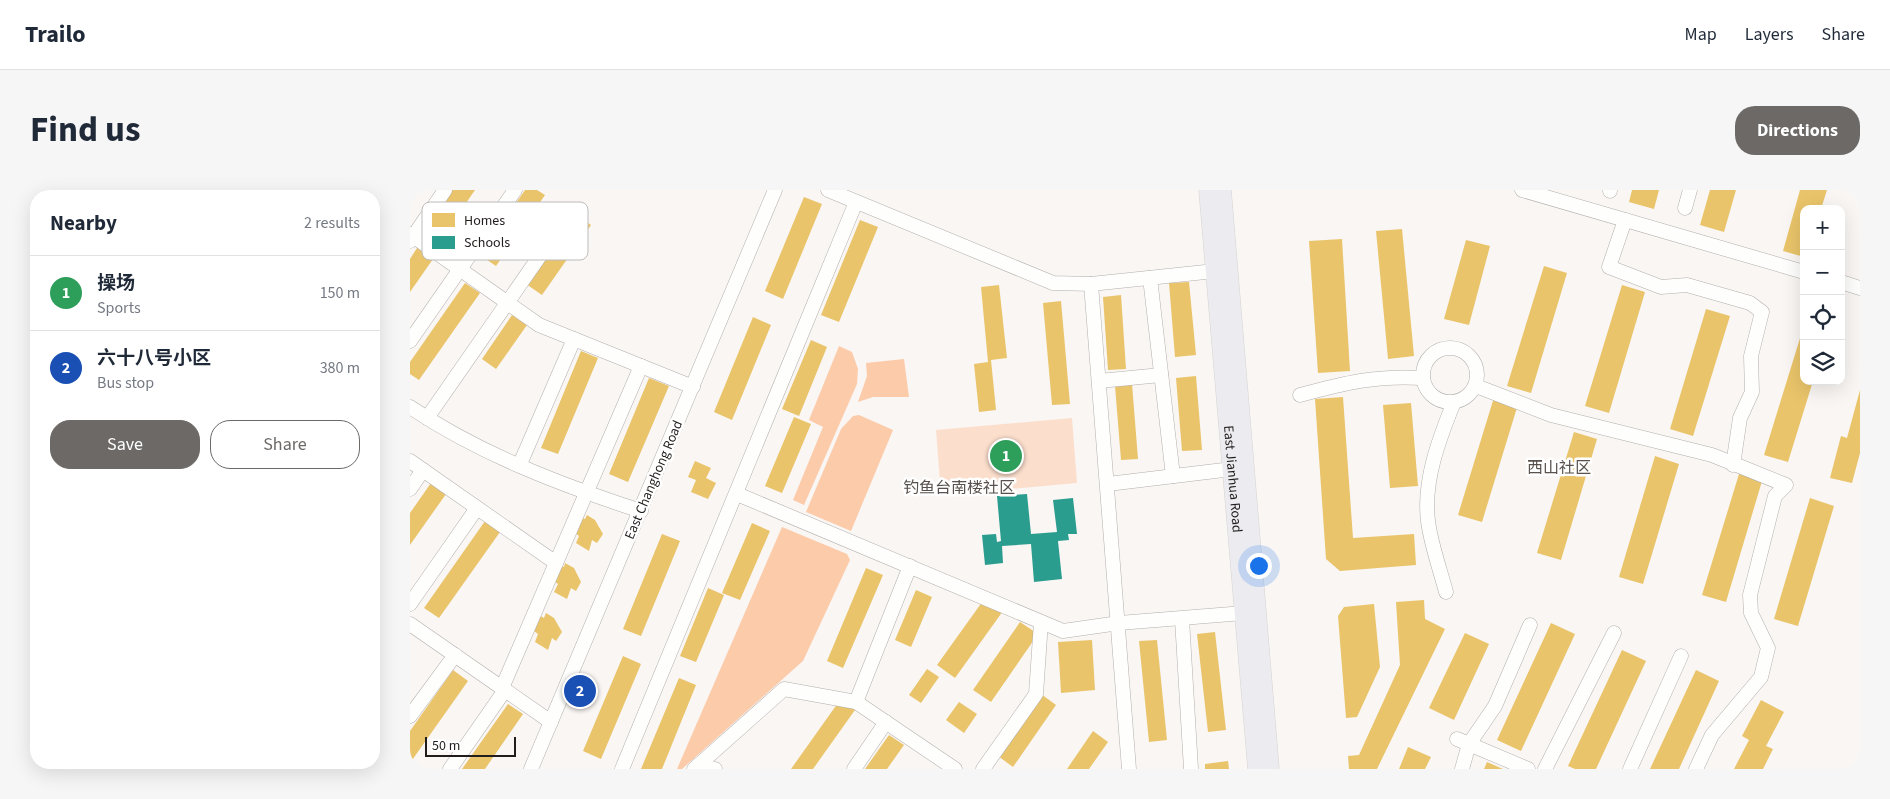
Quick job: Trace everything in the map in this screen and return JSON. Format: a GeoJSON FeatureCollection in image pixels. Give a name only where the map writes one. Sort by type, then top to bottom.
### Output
{"type":"FeatureCollection","features":[{"type":"Feature","properties":{"kind":"main road","name":"East Jianhua Road"},"geometry":{"type":"LineString","coordinates":[[1208,190],[1257,769]]}},
{"type":"Feature","properties":{"kind":"main road","name":"East Jianhua Road"},"geometry":{"type":"LineString","coordinates":[[1222,190],[1270,769]]}},
{"type":"Feature","properties":{"kind":"street"},"geometry":{"type":"LineString","coordinates":[[436,202],[445,190]]}},
{"type":"Feature","properties":{"kind":"street"},"geometry":{"type":"LineString","coordinates":[[507,202],[515,190]]}},
{"type":"Feature","properties":{"kind":"street","name":"East Changhong Road"},"geometry":{"type":"LineString","coordinates":[[531,769],[775,190]]}},
{"type":"Feature","properties":{"kind":"street"},"geometry":{"type":"LineString","coordinates":[[828,190],[1053,283],[1091,284],[1215,271]]}},
{"type":"Feature","properties":{"kind":"street"},"geometry":{"type":"LineString","coordinates":[[1522,190],[1800,271]]}},
{"type":"Feature","properties":{"kind":"street"},"geometry":{"type":"LineString","coordinates":[[1685,208],[1690,190]]}},
{"type":"Feature","properties":{"kind":"street"},"geometry":{"type":"LineString","coordinates":[[622,769],[856,202]]}},
{"type":"Feature","properties":{"kind":"street"},"geometry":{"type":"LineString","coordinates":[[1625,220],[1608,267],[1661,287],[1687,284],[1750,303],[1762,312],[1751,356],[1752,392],[1740,418],[1733,465]]}},
{"type":"Feature","properties":{"kind":"street"},"geometry":{"type":"LineString","coordinates":[[422,222],[411,237],[422,244]]}},
{"type":"Feature","properties":{"kind":"street"},"geometry":{"type":"LineString","coordinates":[[447,260],[539,325],[693,387]]}},
{"type":"Feature","properties":{"kind":"street"},"geometry":{"type":"LineString","coordinates":[[410,341],[467,260]]}},
{"type":"Feature","properties":{"kind":"street"},"geometry":{"type":"LineString","coordinates":[[427,418],[537,260]]}},
{"type":"Feature","properties":{"kind":"street"},"geometry":{"type":"LineString","coordinates":[[1150,278],[1173,476]]}},
{"type":"Feature","properties":{"kind":"street"},"geometry":{"type":"LineString","coordinates":[[1845,283],[1860,288]]}},
{"type":"Feature","properties":{"kind":"street"},"geometry":{"type":"LineString","coordinates":[[1091,284],[1129,769]]}},
{"type":"Feature","properties":{"kind":"street"},"geometry":{"type":"LineString","coordinates":[[520,464],[574,339]]}},
{"type":"Feature","properties":{"kind":"street"},"geometry":{"type":"LineString","coordinates":[[1441,349],[1459,349],[1473,360],[1478,377],[1476,386],[1470,394],[1454,402],[1445,402],[1430,394],[1423,378],[1424,369],[1433,354],[1441,349]]}},
{"type":"Feature","properties":{"kind":"street"},"geometry":{"type":"LineString","coordinates":[[450,769],[503,689],[641,366]]}},
{"type":"Feature","properties":{"kind":"street"},"geometry":{"type":"LineString","coordinates":[[1099,381],[1161,375]]}},
{"type":"Feature","properties":{"kind":"street"},"geometry":{"type":"LineString","coordinates":[[1300,395],[1359,380],[1390,376],[1423,378]]}},
{"type":"Feature","properties":{"kind":"street"},"geometry":{"type":"LineString","coordinates":[[1476,386],[1551,415],[1712,455],[1786,485],[1775,496],[1750,595],[1751,613],[1768,648],[1761,677],[1712,735],[1696,769]]}},
{"type":"Feature","properties":{"kind":"street"},"geometry":{"type":"LineString","coordinates":[[1446,592],[1428,521],[1428,490],[1438,442],[1454,402]]}},
{"type":"Feature","properties":{"kind":"street"},"geometry":{"type":"LineString","coordinates":[[410,407],[462,439],[586,493],[641,511]]}},
{"type":"Feature","properties":{"kind":"street"},"geometry":{"type":"LineString","coordinates":[[410,462],[556,562]]}},
{"type":"Feature","properties":{"kind":"street"},"geometry":{"type":"LineString","coordinates":[[1108,484],[1232,469]]}},
{"type":"Feature","properties":{"kind":"street"},"geometry":{"type":"LineString","coordinates":[[410,489],[423,470]]}},
{"type":"Feature","properties":{"kind":"street"},"geometry":{"type":"LineString","coordinates":[[737,494],[1063,631],[1119,623],[1244,613]]}},
{"type":"Feature","properties":{"kind":"street"},"geometry":{"type":"LineString","coordinates":[[410,604],[477,508]]}},
{"type":"Feature","properties":{"kind":"street"},"geometry":{"type":"LineString","coordinates":[[856,702],[910,566]]}},
{"type":"Feature","properties":{"kind":"street"},"geometry":{"type":"LineString","coordinates":[[1182,619],[1191,769]]}},
{"type":"Feature","properties":{"kind":"street"},"geometry":{"type":"LineString","coordinates":[[982,769],[1036,694],[1041,622]]}},
{"type":"Feature","properties":{"kind":"street"},"geometry":{"type":"LineString","coordinates":[[410,624],[551,722]]}},
{"type":"Feature","properties":{"kind":"street"},"geometry":{"type":"LineString","coordinates":[[1462,769],[1463,741],[1495,706],[1530,625]]}},
{"type":"Feature","properties":{"kind":"street"},"geometry":{"type":"LineString","coordinates":[[1545,769],[1614,633]]}},
{"type":"Feature","properties":{"kind":"street"},"geometry":{"type":"LineString","coordinates":[[410,716],[455,655]]}},
{"type":"Feature","properties":{"kind":"street"},"geometry":{"type":"LineString","coordinates":[[1630,769],[1681,656]]}},
{"type":"Feature","properties":{"kind":"street"},"geometry":{"type":"LineString","coordinates":[[696,767],[784,689],[856,702],[886,722],[935,763],[955,769]]}},
{"type":"Feature","properties":{"kind":"street"},"geometry":{"type":"LineString","coordinates":[[854,769],[886,722]]}},
{"type":"Feature","properties":{"kind":"street"},"geometry":{"type":"LineString","coordinates":[[1463,741],[1528,769]]}},
{"type":"Feature","properties":{"kind":"street"},"geometry":{"type":"LineString","coordinates":[[696,767],[715,769]]}},
{"type":"Feature","properties":{"kind":"shaded area"},"geometry":{"type":"Polygon","coordinates":[[[839,346],[852,352],[858,369],[857,384],[804,505],[793,500],[823,427],[809,420],[839,346]]]}},
{"type":"Feature","properties":{"kind":"shaded area"},"geometry":{"type":"Polygon","coordinates":[[[904,359],[909,397],[873,397],[858,402],[867,376],[866,363],[904,359]]]}},
{"type":"Feature","properties":{"kind":"shaded area"},"geometry":{"type":"Polygon","coordinates":[[[859,415],[893,430],[851,531],[806,512],[841,429],[853,416],[859,415]]]}},
{"type":"Feature","properties":{"kind":"shaded area"},"geometry":{"type":"Polygon","coordinates":[[[1072,418],[1077,483],[941,495],[936,430],[1072,418]]]}},
{"type":"Feature","properties":{"kind":"shaded area"},"geometry":{"type":"Polygon","coordinates":[[[782,527],[847,554],[850,560],[803,661],[682,769],[677,769],[782,527]]]}},
{"type":"Feature","properties":{"kind":"building: Homes"},"geometry":{"type":"Polygon","coordinates":[[[452,190],[475,190],[467,202],[444,202],[452,190]]]}},
{"type":"Feature","properties":{"kind":"building: Homes"},"geometry":{"type":"Polygon","coordinates":[[[525,190],[537,190],[545,195],[540,202],[517,202],[525,190]]]}},
{"type":"Feature","properties":{"kind":"building: Homes"},"geometry":{"type":"Polygon","coordinates":[[[1632,190],[1659,190],[1654,209],[1629,202],[1632,190]]]}},
{"type":"Feature","properties":{"kind":"building: Homes"},"geometry":{"type":"Polygon","coordinates":[[[1710,190],[1736,190],[1724,232],[1700,225],[1710,190]]]}},
{"type":"Feature","properties":{"kind":"building: Homes"},"geometry":{"type":"Polygon","coordinates":[[[1800,190],[1827,190],[1822,205],[1800,205],[1800,256],[1783,251],[1800,190]]]}},
{"type":"Feature","properties":{"kind":"building: Homes"},"geometry":{"type":"Polygon","coordinates":[[[804,197],[822,204],[783,299],[765,291],[804,197]]]}},
{"type":"Feature","properties":{"kind":"building: Homes"},"geometry":{"type":"Polygon","coordinates":[[[860,220],[878,227],[839,322],[821,315],[860,220]]]}},
{"type":"Feature","properties":{"kind":"building: Homes"},"geometry":{"type":"Polygon","coordinates":[[[1402,229],[1414,356],[1388,359],[1376,231],[1402,229]]]}},
{"type":"Feature","properties":{"kind":"building: Homes"},"geometry":{"type":"Polygon","coordinates":[[[1342,239],[1350,371],[1318,373],[1309,241],[1342,239]]]}},
{"type":"Feature","properties":{"kind":"building: Homes"},"geometry":{"type":"Polygon","coordinates":[[[1466,240],[1490,246],[1469,325],[1444,319],[1466,240]]]}},
{"type":"Feature","properties":{"kind":"building: Homes"},"geometry":{"type":"Polygon","coordinates":[[[417,248],[422,251],[422,260],[432,260],[410,292],[410,259],[417,248]]]}},
{"type":"Feature","properties":{"kind":"building: Homes"},"geometry":{"type":"Polygon","coordinates":[[[487,260],[500,260],[496,266],[487,260]]]}},
{"type":"Feature","properties":{"kind":"building: Homes"},"geometry":{"type":"Polygon","coordinates":[[[543,260],[566,260],[542,295],[526,284],[543,260]]]}},
{"type":"Feature","properties":{"kind":"building: Homes"},"geometry":{"type":"Polygon","coordinates":[[[1544,266],[1567,273],[1531,393],[1507,386],[1544,266]]]}},
{"type":"Feature","properties":{"kind":"building: Homes"},"geometry":{"type":"Polygon","coordinates":[[[1189,282],[1196,355],[1175,357],[1169,283],[1189,282]]]}},
{"type":"Feature","properties":{"kind":"building: Homes"},"geometry":{"type":"Polygon","coordinates":[[[465,283],[480,293],[419,380],[410,374],[410,362],[465,283]]]}},
{"type":"Feature","properties":{"kind":"building: Homes"},"geometry":{"type":"Polygon","coordinates":[[[999,285],[1007,358],[991,360],[996,410],[979,412],[974,364],[988,362],[981,287],[999,285]]]}},
{"type":"Feature","properties":{"kind":"building: Homes"},"geometry":{"type":"Polygon","coordinates":[[[1622,285],[1645,292],[1609,413],[1585,406],[1622,285]]]}},
{"type":"Feature","properties":{"kind":"building: Homes"},"geometry":{"type":"Polygon","coordinates":[[[1121,295],[1126,369],[1108,370],[1103,297],[1121,295]]]}},
{"type":"Feature","properties":{"kind":"building: Homes"},"geometry":{"type":"Polygon","coordinates":[[[1061,301],[1070,404],[1052,405],[1043,303],[1061,301]]]}},
{"type":"Feature","properties":{"kind":"building: Homes"},"geometry":{"type":"Polygon","coordinates":[[[1706,309],[1730,316],[1693,436],[1670,429],[1706,309]]]}},
{"type":"Feature","properties":{"kind":"building: Homes"},"geometry":{"type":"Polygon","coordinates":[[[512,315],[527,325],[496,369],[482,359],[512,315]]]}},
{"type":"Feature","properties":{"kind":"building: Homes"},"geometry":{"type":"Polygon","coordinates":[[[753,317],[771,325],[732,420],[714,412],[753,317]]]}},
{"type":"Feature","properties":{"kind":"building: Homes"},"geometry":{"type":"Polygon","coordinates":[[[1800,338],[1800,385],[1812,385],[1788,462],[1764,455],[1800,338]]]}},
{"type":"Feature","properties":{"kind":"building: Homes"},"geometry":{"type":"Polygon","coordinates":[[[811,340],[827,347],[799,416],[782,409],[811,340]]]}},
{"type":"Feature","properties":{"kind":"building: Homes"},"geometry":{"type":"Polygon","coordinates":[[[581,351],[598,358],[558,454],[541,448],[581,351]]]}},
{"type":"Feature","properties":{"kind":"building: Homes"},"geometry":{"type":"Polygon","coordinates":[[[1196,376],[1202,450],[1182,451],[1176,378],[1196,376]]]}},
{"type":"Feature","properties":{"kind":"building: Homes"},"geometry":{"type":"Polygon","coordinates":[[[649,378],[669,386],[628,482],[609,474],[649,378]]]}},
{"type":"Feature","properties":{"kind":"building: Homes"},"geometry":{"type":"Polygon","coordinates":[[[1132,384],[1138,459],[1121,460],[1115,386],[1132,384]]]}},
{"type":"Feature","properties":{"kind":"building: Homes"},"geometry":{"type":"Polygon","coordinates":[[[1860,390],[1860,453],[1852,483],[1830,478],[1841,436],[1847,438],[1860,390]]]}},
{"type":"Feature","properties":{"kind":"building: Homes"},"geometry":{"type":"Polygon","coordinates":[[[1495,394],[1519,401],[1482,522],[1458,515],[1495,394]]]}},
{"type":"Feature","properties":{"kind":"building: Homes"},"geometry":{"type":"Polygon","coordinates":[[[1343,397],[1353,538],[1414,534],[1416,565],[1340,571],[1326,559],[1315,399],[1343,397]]]}},
{"type":"Feature","properties":{"kind":"building: Homes"},"geometry":{"type":"Polygon","coordinates":[[[1411,403],[1418,486],[1390,488],[1383,405],[1411,403]]]}},
{"type":"Feature","properties":{"kind":"building: Homes"},"geometry":{"type":"Polygon","coordinates":[[[794,417],[811,424],[782,493],[765,486],[794,417]]]}},
{"type":"Feature","properties":{"kind":"building: Homes"},"geometry":{"type":"Polygon","coordinates":[[[1574,432],[1597,439],[1561,560],[1537,553],[1574,432]]]}},
{"type":"Feature","properties":{"kind":"building: Homes"},"geometry":{"type":"Polygon","coordinates":[[[1655,456],[1679,464],[1643,584],[1619,577],[1655,456]]]}},
{"type":"Feature","properties":{"kind":"building: Homes"},"geometry":{"type":"Polygon","coordinates":[[[695,461],[711,468],[706,478],[716,483],[708,499],[691,492],[696,480],[688,477],[695,461]]]}},
{"type":"Feature","properties":{"kind":"building: Homes"},"geometry":{"type":"Polygon","coordinates":[[[1739,474],[1762,481],[1726,602],[1702,595],[1739,474]]]}},
{"type":"Feature","properties":{"kind":"building: Homes"},"geometry":{"type":"Polygon","coordinates":[[[431,483],[446,494],[410,545],[410,513],[431,483]]]}},
{"type":"Feature","properties":{"kind":"building: Homes"},"geometry":{"type":"Polygon","coordinates":[[[1810,498],[1834,506],[1798,626],[1774,619],[1810,498]]]}},
{"type":"Feature","properties":{"kind":"building: Homes"},"geometry":{"type":"Polygon","coordinates":[[[587,515],[595,520],[603,534],[597,543],[592,540],[589,551],[576,543],[579,536],[575,533],[580,517],[585,519],[587,515]]]}},
{"type":"Feature","properties":{"kind":"building: Homes"},"geometry":{"type":"Polygon","coordinates":[[[485,521],[500,532],[439,618],[424,608],[485,521]]]}},
{"type":"Feature","properties":{"kind":"building: Homes"},"geometry":{"type":"Polygon","coordinates":[[[752,523],[770,531],[740,600],[722,593],[752,523]]]}},
{"type":"Feature","properties":{"kind":"building: Homes"},"geometry":{"type":"Polygon","coordinates":[[[662,534],[680,541],[641,636],[623,629],[662,534]]]}},
{"type":"Feature","properties":{"kind":"building: Homes"},"geometry":{"type":"Polygon","coordinates":[[[565,563],[574,568],[581,582],[576,591],[571,588],[567,599],[554,592],[558,584],[554,581],[558,565],[564,567],[565,563]]]}},
{"type":"Feature","properties":{"kind":"building: Homes"},"geometry":{"type":"Polygon","coordinates":[[[866,568],[883,575],[843,668],[827,661],[866,568]]]}},
{"type":"Feature","properties":{"kind":"building: Homes"},"geometry":{"type":"Polygon","coordinates":[[[708,588],[724,595],[696,662],[680,656],[708,588]]]}},
{"type":"Feature","properties":{"kind":"building: Homes"},"geometry":{"type":"Polygon","coordinates":[[[916,590],[932,597],[911,647],[895,640],[916,590]]]}},
{"type":"Feature","properties":{"kind":"building: Homes"},"geometry":{"type":"Polygon","coordinates":[[[985,598],[1003,611],[955,678],[937,665],[985,598]]]}},
{"type":"Feature","properties":{"kind":"building: Homes"},"geometry":{"type":"Polygon","coordinates":[[[1424,600],[1425,619],[1445,629],[1377,769],[1349,769],[1348,756],[1359,755],[1400,665],[1396,602],[1424,600]]]}},
{"type":"Feature","properties":{"kind":"building: Homes"},"geometry":{"type":"Polygon","coordinates":[[[1374,604],[1380,667],[1357,717],[1346,718],[1338,616],[1344,607],[1374,604]]]}},
{"type":"Feature","properties":{"kind":"building: Homes"},"geometry":{"type":"Polygon","coordinates":[[[546,613],[554,618],[562,632],[556,641],[552,638],[548,650],[535,642],[538,634],[534,631],[539,615],[544,618],[546,613]]]}},
{"type":"Feature","properties":{"kind":"building: Homes"},"geometry":{"type":"Polygon","coordinates":[[[1020,622],[1038,634],[991,702],[973,690],[1020,622]]]}},
{"type":"Feature","properties":{"kind":"building: Homes"},"geometry":{"type":"Polygon","coordinates":[[[1551,623],[1575,634],[1521,751],[1497,740],[1551,623]]]}},
{"type":"Feature","properties":{"kind":"building: Homes"},"geometry":{"type":"Polygon","coordinates":[[[1215,632],[1226,730],[1208,732],[1197,634],[1215,632]]]}},
{"type":"Feature","properties":{"kind":"building: Homes"},"geometry":{"type":"Polygon","coordinates":[[[1465,633],[1489,644],[1454,720],[1429,708],[1465,633]]]}},
{"type":"Feature","properties":{"kind":"building: Homes"},"geometry":{"type":"Polygon","coordinates":[[[1092,640],[1095,690],[1061,693],[1058,642],[1092,640]]]}},
{"type":"Feature","properties":{"kind":"building: Homes"},"geometry":{"type":"Polygon","coordinates":[[[1157,640],[1167,740],[1149,742],[1139,641],[1157,640]]]}},
{"type":"Feature","properties":{"kind":"building: Homes"},"geometry":{"type":"Polygon","coordinates":[[[1622,650],[1646,661],[1596,769],[1575,769],[1568,766],[1622,650]]]}},
{"type":"Feature","properties":{"kind":"building: Homes"},"geometry":{"type":"Polygon","coordinates":[[[623,656],[641,664],[601,759],[583,751],[623,656]]]}},
{"type":"Feature","properties":{"kind":"building: Homes"},"geometry":{"type":"Polygon","coordinates":[[[927,669],[939,677],[921,703],[909,695],[927,669]]]}},
{"type":"Feature","properties":{"kind":"building: Homes"},"geometry":{"type":"Polygon","coordinates":[[[453,670],[468,681],[410,763],[410,731],[453,670]]]}},
{"type":"Feature","properties":{"kind":"building: Homes"},"geometry":{"type":"Polygon","coordinates":[[[1696,670],[1719,681],[1679,769],[1650,769],[1696,670]]]}},
{"type":"Feature","properties":{"kind":"building: Homes"},"geometry":{"type":"Polygon","coordinates":[[[679,678],[696,685],[662,769],[641,769],[679,678]]]}},
{"type":"Feature","properties":{"kind":"building: Homes"},"geometry":{"type":"Polygon","coordinates":[[[1041,694],[1056,705],[1013,767],[998,756],[1041,694]]]}},
{"type":"Feature","properties":{"kind":"building: Homes"},"geometry":{"type":"Polygon","coordinates":[[[840,700],[855,710],[813,769],[791,769],[840,700]]]}},
{"type":"Feature","properties":{"kind":"building: Homes"},"geometry":{"type":"Polygon","coordinates":[[[1761,700],[1784,712],[1766,746],[1773,749],[1763,769],[1734,769],[1749,740],[1742,736],[1761,700]]]}},
{"type":"Feature","properties":{"kind":"building: Homes"},"geometry":{"type":"Polygon","coordinates":[[[959,702],[977,714],[964,733],[946,720],[959,702]]]}},
{"type":"Feature","properties":{"kind":"building: Homes"},"geometry":{"type":"Polygon","coordinates":[[[508,704],[523,714],[485,769],[462,769],[508,704]]]}},
{"type":"Feature","properties":{"kind":"building: Homes"},"geometry":{"type":"Polygon","coordinates":[[[1093,731],[1108,742],[1089,769],[1067,769],[1093,731]]]}},
{"type":"Feature","properties":{"kind":"building: Homes"},"geometry":{"type":"Polygon","coordinates":[[[889,735],[904,745],[887,769],[865,769],[889,735]]]}},
{"type":"Feature","properties":{"kind":"building: Homes"},"geometry":{"type":"Polygon","coordinates":[[[1408,747],[1431,757],[1425,769],[1399,769],[1408,747]]]}},
{"type":"Feature","properties":{"kind":"building: Homes"},"geometry":{"type":"Polygon","coordinates":[[[1228,761],[1229,769],[1205,769],[1205,764],[1228,761]]]}},
{"type":"Feature","properties":{"kind":"building: Homes"},"geometry":{"type":"Polygon","coordinates":[[[1487,762],[1503,769],[1484,769],[1487,762]]]}},
{"type":"Feature","properties":{"kind":"building: Schools"},"geometry":{"type":"Polygon","coordinates":[[[1027,494],[1031,534],[1057,532],[1053,500],[1073,498],[1077,534],[1068,534],[1069,540],[1058,541],[1062,579],[1034,582],[1031,544],[1002,546],[1003,563],[985,565],[982,535],[996,534],[997,542],[1001,541],[997,496],[1027,494]]]}},
{"type":"Feature","properties":{"kind":"place","name":"操场"},"geometry":{"type":"Point","coordinates":[1006,456]}},
{"type":"Feature","properties":{"kind":"place","name":"六十八号小区"},"geometry":{"type":"Point","coordinates":[580,691]}},
{"type":"Feature","properties":{"kind":"district","name":"西山社区"},"geometry":{"type":"Point","coordinates":[1559,468]}},
{"type":"Feature","properties":{"kind":"district","name":"钓鱼台南楼社区"},"geometry":{"type":"Point","coordinates":[959,488]}}]}
